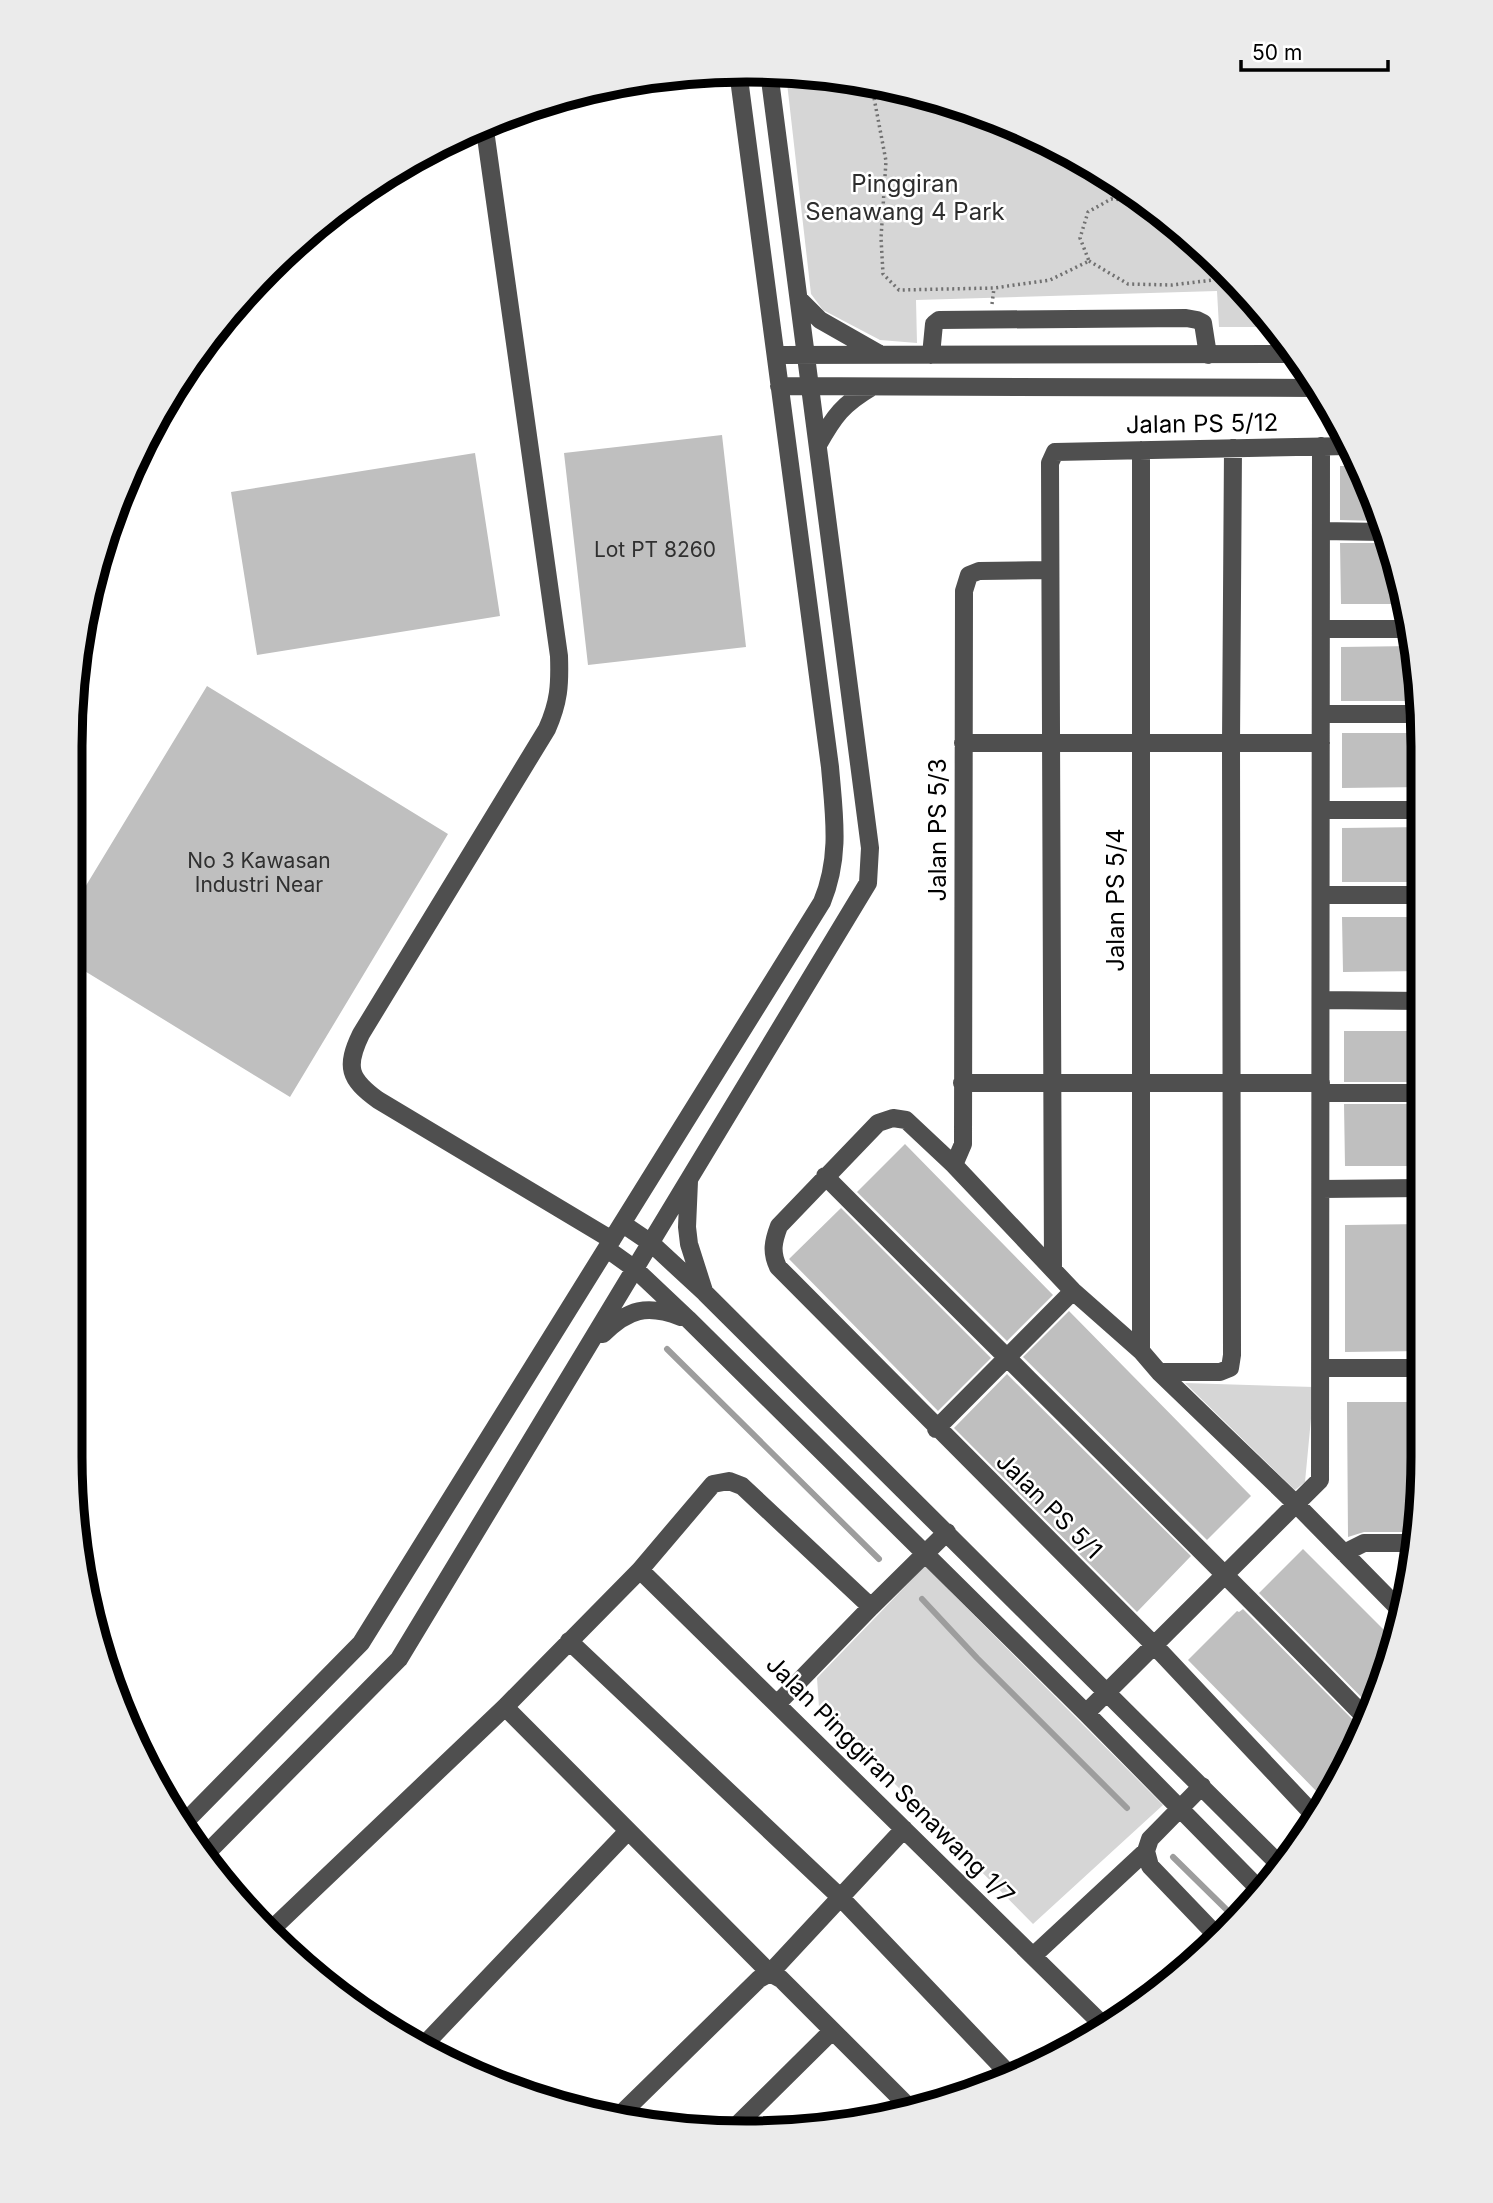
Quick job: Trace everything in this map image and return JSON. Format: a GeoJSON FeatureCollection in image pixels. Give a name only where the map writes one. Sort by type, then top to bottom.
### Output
{"type":"FeatureCollection","features":[{"type":"Feature","properties":{"kind":"street"},"geometry":{"type":"LineString","coordinates":[[189,1818],[361,1643],[822,902],[830,882],[836,846],[830,767],[740,82]]}},
{"type":"Feature","properties":{"kind":"street"},"geometry":{"type":"LineString","coordinates":[[211,1849],[399,1659],[868,883],[870,848],[808,355],[771,83]]}},
{"type":"Feature","properties":{"kind":"street"},"geometry":{"type":"LineString","coordinates":[[486,136],[559,656],[560,688],[556,708],[547,729],[361,1034],[354,1048],[354,1075],[360,1087],[378,1100],[610,1244],[1086,1713],[1254,1884]]}},
{"type":"Feature","properties":{"kind":"street"},"geometry":{"type":"LineString","coordinates":[[800,300],[820,320],[881,355]]}},
{"type":"Feature","properties":{"kind":"street"},"geometry":{"type":"LineString","coordinates":[[931,355],[934,324],[939,320],[1186,318],[1203,323],[1208,355]]}},
{"type":"Feature","properties":{"kind":"street"},"geometry":{"type":"LineString","coordinates":[[776,355],[1283,355]]}},
{"type":"Feature","properties":{"kind":"street"},"geometry":{"type":"LineString","coordinates":[[779,386],[1306,388]]}},
{"type":"Feature","properties":{"kind":"street"},"geometry":{"type":"LineString","coordinates":[[818,445],[834,416],[850,400],[872,387]]}},
{"type":"Feature","properties":{"kind":"street"},"geometry":{"type":"LineString","coordinates":[[1086,1713],[1320,1480],[1321,446]]}},
{"type":"Feature","properties":{"kind":"street","name":"Jalan PS 5/12"},"geometry":{"type":"LineString","coordinates":[[1049,570],[1050,463],[1055,452],[1338,446]]}},
{"type":"Feature","properties":{"kind":"street"},"geometry":{"type":"LineString","coordinates":[[1159,1372],[1220,1372],[1230,1368],[1233,1355],[1233,448]]}},
{"type":"Feature","properties":{"kind":"street","name":"Jalan PS 5/4"},"geometry":{"type":"LineString","coordinates":[[1141,450],[1141,1351]]}},
{"type":"Feature","properties":{"kind":"street"},"geometry":{"type":"LineString","coordinates":[[1321,531],[1375,532]]}},
{"type":"Feature","properties":{"kind":"street"},"geometry":{"type":"LineString","coordinates":[[1049,570],[1053,1269]]}},
{"type":"Feature","properties":{"kind":"street","name":"Jalan PS 5/3"},"geometry":{"type":"LineString","coordinates":[[954,1165],[963,1144],[964,592],[969,575],[979,571],[1049,570]]}},
{"type":"Feature","properties":{"kind":"street"},"geometry":{"type":"LineString","coordinates":[[1321,629],[1400,629]]}},
{"type":"Feature","properties":{"kind":"street"},"geometry":{"type":"LineString","coordinates":[[1321,714],[1410,714]]}},
{"type":"Feature","properties":{"kind":"street"},"geometry":{"type":"LineString","coordinates":[[963,743],[1321,743]]}},
{"type":"Feature","properties":{"kind":"street"},"geometry":{"type":"LineString","coordinates":[[1321,810],[1411,810]]}},
{"type":"Feature","properties":{"kind":"street"},"geometry":{"type":"LineString","coordinates":[[1321,895],[1411,895]]}},
{"type":"Feature","properties":{"kind":"street"},"geometry":{"type":"LineString","coordinates":[[1321,1000],[1411,1001]]}},
{"type":"Feature","properties":{"kind":"street"},"geometry":{"type":"LineString","coordinates":[[962,1083],[1233,1083],[1411,1092]]}},
{"type":"Feature","properties":{"kind":"street"},"geometry":{"type":"LineString","coordinates":[[1360,1712],[1226,1573],[1006,1359],[825,1176],[878,1123],[893,1118],[906,1121],[954,1165],[1073,1291],[1141,1351],[1159,1372],[1296,1504],[1394,1604]]}},
{"type":"Feature","properties":{"kind":"street","name":"Jalan PS 5/1"},"geometry":{"type":"LineString","coordinates":[[825,1176],[779,1226],[773,1241],[773,1255],[778,1268],[1154,1645],[1309,1810]]}},
{"type":"Feature","properties":{"kind":"street"},"geometry":{"type":"LineString","coordinates":[[689,1178],[689,1244],[705,1293]]}},
{"type":"Feature","properties":{"kind":"street"},"geometry":{"type":"LineString","coordinates":[[1321,1189],[1411,1188]]}},
{"type":"Feature","properties":{"kind":"street"},"geometry":{"type":"LineString","coordinates":[[623,1224],[651,1244],[705,1293],[1274,1859]]}},
{"type":"Feature","properties":{"kind":"street"},"geometry":{"type":"LineString","coordinates":[[936,1429],[1073,1291]]}},
{"type":"Feature","properties":{"kind":"street"},"geometry":{"type":"LineString","coordinates":[[587,1351],[616,1322],[630,1313],[648,1309],[664,1310],[688,1319]]}},
{"type":"Feature","properties":{"kind":"street"},"geometry":{"type":"LineString","coordinates":[[1321,1368],[1411,1368]]}},
{"type":"Feature","properties":{"kind":"street"},"geometry":{"type":"LineString","coordinates":[[276,1925],[505,1707],[640,1570],[713,1484],[729,1481],[742,1486],[871,1607]]}},
{"type":"Feature","properties":{"kind":"street"},"geometry":{"type":"LineString","coordinates":[[778,1703],[947,1532]]}},
{"type":"Feature","properties":{"kind":"street"},"geometry":{"type":"LineString","coordinates":[[1344,1553],[1364,1543],[1405,1543]]}},
{"type":"Feature","properties":{"kind":"street","name":"Jalan Pinggiran Senawang 1/7"},"geometry":{"type":"LineString","coordinates":[[640,1570],[1098,2020]]}},
{"type":"Feature","properties":{"kind":"street"},"geometry":{"type":"LineString","coordinates":[[569,1641],[840,1897],[1004,2069]]}},
{"type":"Feature","properties":{"kind":"street"},"geometry":{"type":"LineString","coordinates":[[505,1707],[770,1973],[781,1979],[903,2101]]}},
{"type":"Feature","properties":{"kind":"street"},"geometry":{"type":"LineString","coordinates":[[1033,1956],[1146,1851],[1150,1839],[1202,1786]]}},
{"type":"Feature","properties":{"kind":"street"},"geometry":{"type":"LineString","coordinates":[[626,2109],[759,1979],[770,1973],[904,1829]]}},
{"type":"Feature","properties":{"kind":"street"},"geometry":{"type":"LineString","coordinates":[[429,2040],[628,1831]]}},
{"type":"Feature","properties":{"kind":"street"},"geometry":{"type":"LineString","coordinates":[[1146,1851],[1150,1866],[1212,1930]]}},
{"type":"Feature","properties":{"kind":"street"},"geometry":{"type":"LineString","coordinates":[[741,2121],[832,2031]]}},
{"type":"Feature","properties":{"kind":"path"},"geometry":{"type":"LineString","coordinates":[[873,95],[886,161],[881,238],[883,274],[899,290],[994,288],[1039,282],[1050,280],[1089,261]]}},
{"type":"Feature","properties":{"kind":"path"},"geometry":{"type":"LineString","coordinates":[[1125,200],[1111,200],[1088,212],[1080,239],[1089,261],[1128,284],[1172,285],[1213,280],[1215,276]]}},
{"type":"Feature","properties":{"kind":"green space","name":"Pinggiran Senawang 4 Park"},"geometry":{"type":"Polygon","coordinates":[[[787,84],[833,88],[918,105],[1001,133],[1079,171],[1116,194],[1184,247],[1216,277],[1261,327],[1219,327],[1217,291],[916,300],[917,343],[880,340],[823,310],[811,294],[787,84]]]}},
{"type":"Feature","properties":{"kind":"green space"},"geometry":{"type":"Polygon","coordinates":[[[1185,1383],[1314,1387],[1305,1482],[1295,1490],[1185,1383]]]}},
{"type":"Feature","properties":{"kind":"green space"},"geometry":{"type":"Polygon","coordinates":[[[925,1566],[1163,1805],[1033,1924],[819,1707],[817,1678],[925,1566]]]}},
{"type":"Feature","properties":{"kind":"building"},"geometry":{"type":"Polygon","coordinates":[[[722,435],[746,647],[588,665],[564,453],[722,435]]]}},
{"type":"Feature","properties":{"kind":"building"},"geometry":{"type":"Polygon","coordinates":[[[475,453],[500,616],[257,655],[231,492],[475,453]]]}},
{"type":"Feature","properties":{"kind":"building"},"geometry":{"type":"Polygon","coordinates":[[[1340,466],[1348,466],[1371,521],[1340,520],[1340,466]]]}},
{"type":"Feature","properties":{"kind":"building"},"geometry":{"type":"Polygon","coordinates":[[[1340,543],[1378,543],[1395,604],[1341,604],[1340,543]]]}},
{"type":"Feature","properties":{"kind":"building"},"geometry":{"type":"Polygon","coordinates":[[[1403,646],[1409,701],[1341,701],[1341,647],[1403,646]]]}},
{"type":"Feature","properties":{"kind":"building"},"geometry":{"type":"Polygon","coordinates":[[[207,686],[448,834],[290,1097],[82,969],[82,892],[207,686]]]}},
{"type":"Feature","properties":{"kind":"building"},"geometry":{"type":"Polygon","coordinates":[[[1342,733],[1410,733],[1411,787],[1342,788],[1342,733]]]}},
{"type":"Feature","properties":{"kind":"building"},"geometry":{"type":"Polygon","coordinates":[[[1411,827],[1411,882],[1342,882],[1342,828],[1411,827]]]}},
{"type":"Feature","properties":{"kind":"building"},"geometry":{"type":"Polygon","coordinates":[[[1342,917],[1411,917],[1411,971],[1343,972],[1342,917]]]}},
{"type":"Feature","properties":{"kind":"building"},"geometry":{"type":"Polygon","coordinates":[[[1344,1031],[1411,1031],[1411,1082],[1344,1082],[1344,1031]]]}},
{"type":"Feature","properties":{"kind":"building"},"geometry":{"type":"Polygon","coordinates":[[[1344,1104],[1411,1104],[1411,1166],[1345,1166],[1344,1104]]]}},
{"type":"Feature","properties":{"kind":"building"},"geometry":{"type":"Polygon","coordinates":[[[905,1144],[1053,1295],[1007,1341],[857,1192],[905,1144]]]}},
{"type":"Feature","properties":{"kind":"building"},"geometry":{"type":"Polygon","coordinates":[[[841,1208],[991,1358],[938,1411],[789,1259],[841,1208]]]}},
{"type":"Feature","properties":{"kind":"building"},"geometry":{"type":"Polygon","coordinates":[[[1411,1224],[1411,1351],[1345,1352],[1345,1225],[1411,1224]]]}},
{"type":"Feature","properties":{"kind":"building"},"geometry":{"type":"Polygon","coordinates":[[[1069,1311],[1251,1496],[1207,1540],[1023,1357],[1069,1311]]]}},
{"type":"Feature","properties":{"kind":"building"},"geometry":{"type":"Polygon","coordinates":[[[1007,1374],[1191,1556],[1137,1612],[954,1428],[1007,1374]]]}},
{"type":"Feature","properties":{"kind":"building"},"geometry":{"type":"Polygon","coordinates":[[[1347,1402],[1411,1402],[1406,1532],[1364,1532],[1348,1537],[1347,1402]]]}},
{"type":"Feature","properties":{"kind":"building"},"geometry":{"type":"Polygon","coordinates":[[[1303,1549],[1387,1633],[1364,1700],[1259,1593],[1303,1549]]]}},
{"type":"Feature","properties":{"kind":"building"},"geometry":{"type":"Polygon","coordinates":[[[1243,1609],[1355,1722],[1319,1794],[1188,1660],[1243,1609]]]}},
{"type":"Feature","properties":{"kind":"waterway"},"geometry":{"type":"LineString","coordinates":[[667,1349],[879,1559]]}},
{"type":"Feature","properties":{"kind":"waterway"},"geometry":{"type":"LineString","coordinates":[[922,1599],[1127,1808]]}},
{"type":"Feature","properties":{"kind":"waterway"},"geometry":{"type":"LineString","coordinates":[[1173,1857],[1229,1912]]}}]}
